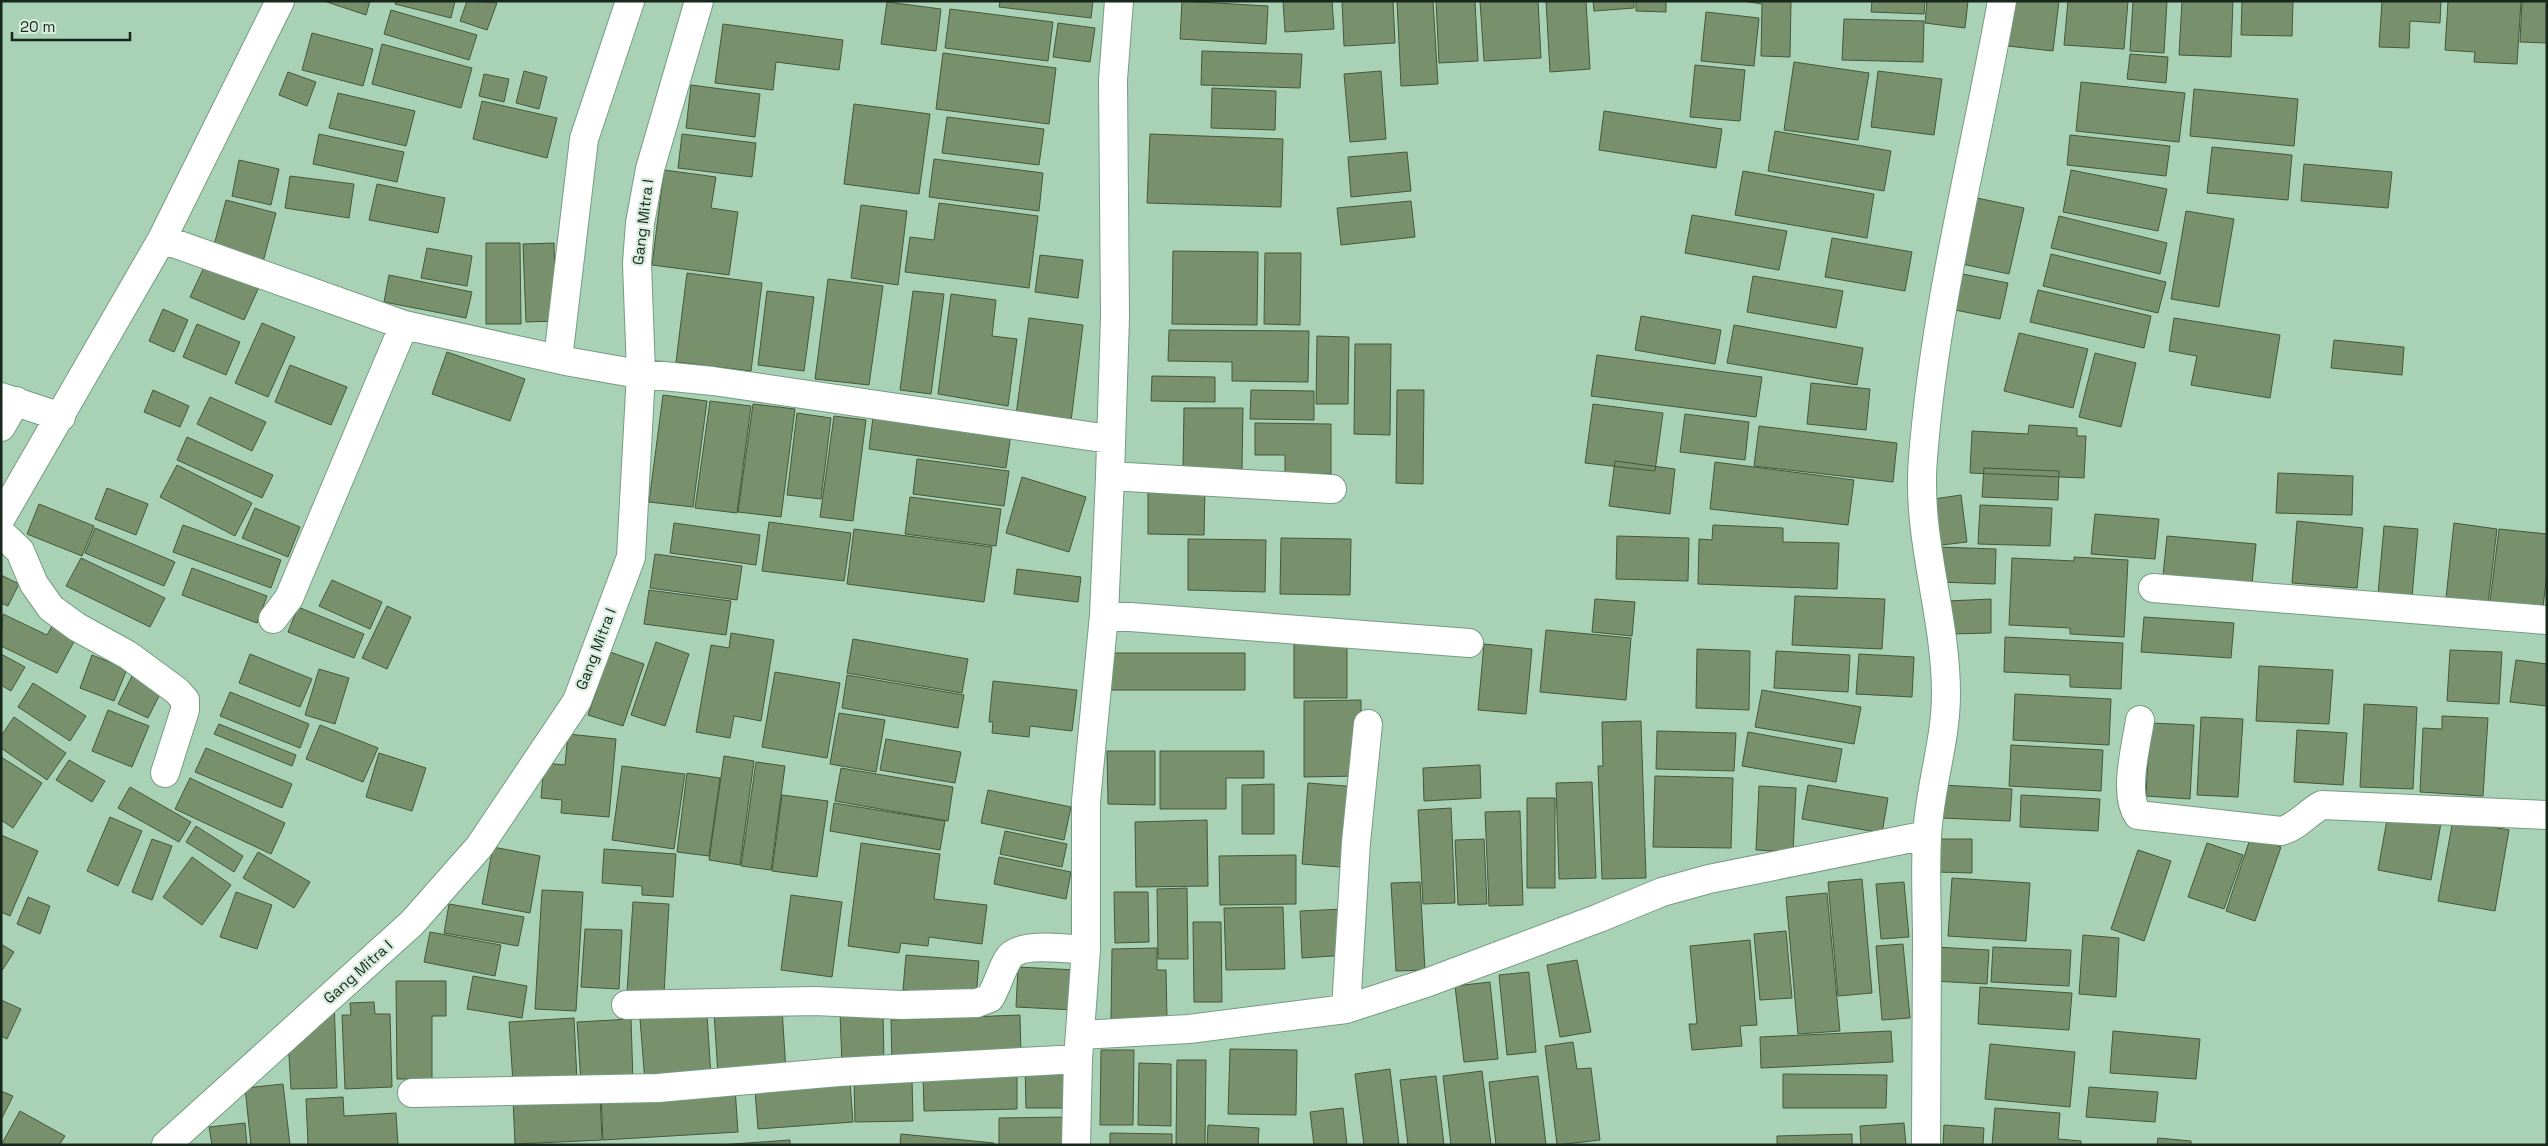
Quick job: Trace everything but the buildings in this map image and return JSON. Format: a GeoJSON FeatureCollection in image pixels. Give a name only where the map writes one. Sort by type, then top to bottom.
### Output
{"type":"FeatureCollection","features":[{"type":"Feature","properties":{"kind":"street"},"geometry":{"type":"LineString","coordinates":[[1,518],[162,239],[280,1]]}},
{"type":"Feature","properties":{"kind":"street"},"geometry":{"type":"LineString","coordinates":[[565,360],[584,139],[630,1]]}},
{"type":"Feature","properties":{"kind":"street","name":"Gang Mitra I"},"geometry":{"type":"LineString","coordinates":[[166,1145],[412,923],[479,847],[577,701],[631,557],[637,373],[637,263],[640,224],[650,169],[699,1]]}},
{"type":"Feature","properties":{"kind":"street"},"geometry":{"type":"LineString","coordinates":[[1076,1145],[1079,1047],[1086,950],[1086,802],[1104,615],[1110,476],[1109,439],[1115,317],[1113,80],[1120,1]]}},
{"type":"Feature","properties":{"kind":"street"},"geometry":{"type":"LineString","coordinates":[[1926,1145],[1927,835],[1945,717],[1946,694],[1923,520],[1922,461],[1928,395],[1948,271],[1984,101],[2002,1]]}},
{"type":"Feature","properties":{"kind":"street"},"geometry":{"type":"LineString","coordinates":[[162,239],[404,325],[565,360],[637,373],[713,381],[1109,439]]}},
{"type":"Feature","properties":{"kind":"street"},"geometry":{"type":"LineString","coordinates":[[273,619],[289,598],[404,325]]}},
{"type":"Feature","properties":{"kind":"street"},"geometry":{"type":"LineString","coordinates":[[1,427],[9,399],[61,417]]}},
{"type":"Feature","properties":{"kind":"street"},"geometry":{"type":"LineString","coordinates":[[1110,476],[1332,490]]}},
{"type":"Feature","properties":{"kind":"street"},"geometry":{"type":"LineString","coordinates":[[1,533],[20,551],[34,584],[51,608],[77,627],[128,655],[177,691],[184,700],[185,710],[165,774]]}},
{"type":"Feature","properties":{"kind":"street"},"geometry":{"type":"LineString","coordinates":[[2153,588],[2547,620]]}},
{"type":"Feature","properties":{"kind":"street"},"geometry":{"type":"LineString","coordinates":[[1104,615],[1468,643]]}},
{"type":"Feature","properties":{"kind":"street"},"geometry":{"type":"LineString","coordinates":[[2140,720],[2130,795],[2133,808],[2138,816],[2281,831],[2288,830],[2310,811],[2322,805],[2547,815]]}},
{"type":"Feature","properties":{"kind":"street"},"geometry":{"type":"LineString","coordinates":[[1346,1009],[1356,842],[1368,724]]}},
{"type":"Feature","properties":{"kind":"street"},"geometry":{"type":"LineString","coordinates":[[412,1094],[658,1088],[839,1072],[1079,1047],[1189,1029],[1346,1009],[1426,983],[1599,918],[1662,892],[1709,878],[1927,835]]}},
{"type":"Feature","properties":{"kind":"street"},"geometry":{"type":"LineString","coordinates":[[626,1005],[815,1001],[902,1005],[977,1004],[990,998],[1009,958],[1024,950],[1046,947],[1086,950]]}}]}
